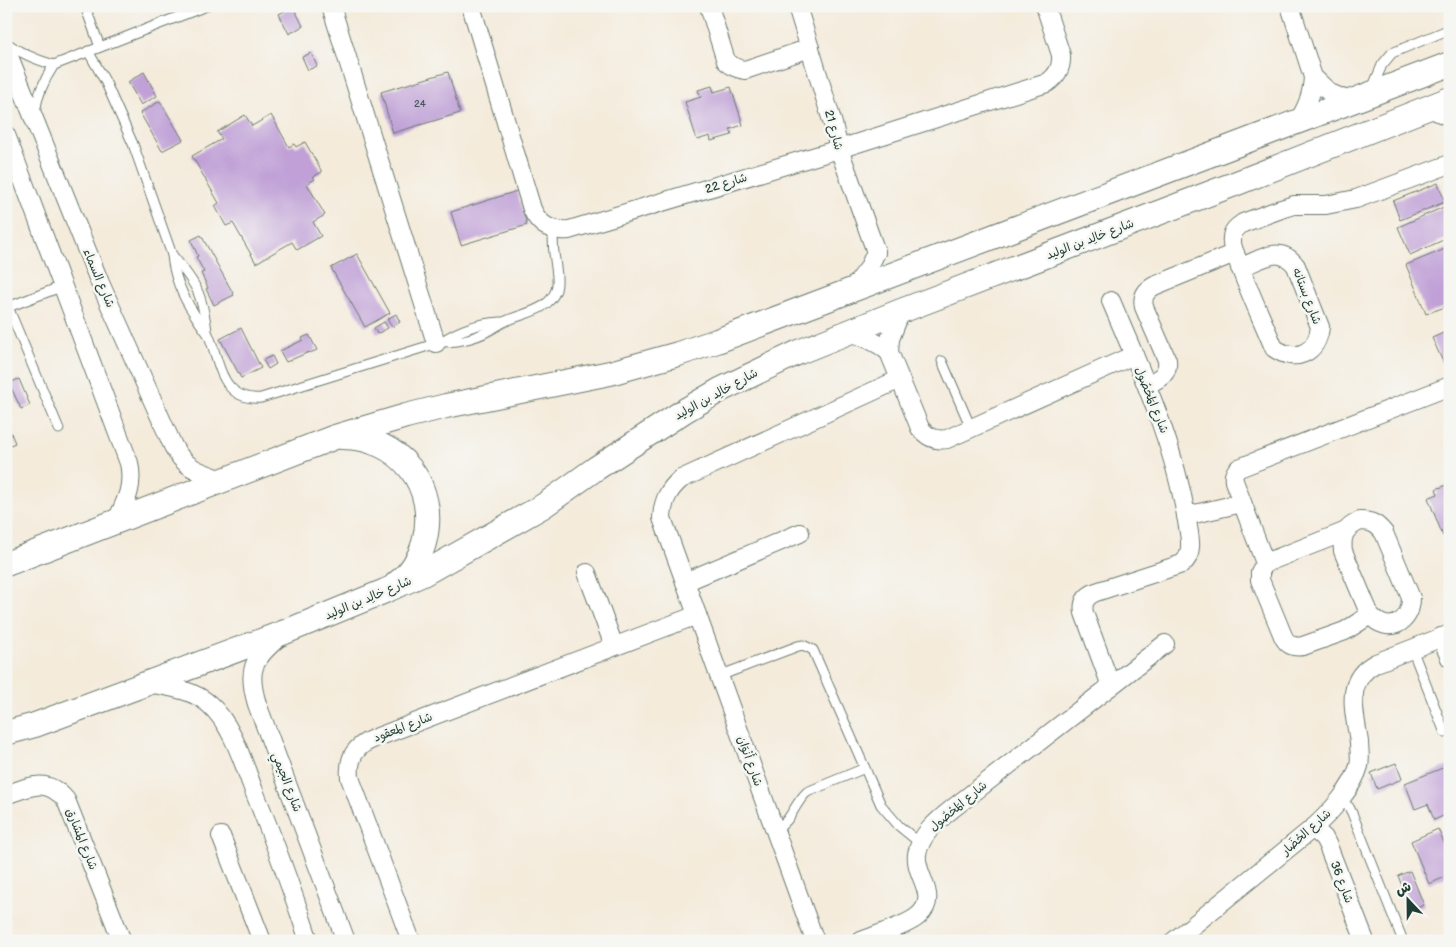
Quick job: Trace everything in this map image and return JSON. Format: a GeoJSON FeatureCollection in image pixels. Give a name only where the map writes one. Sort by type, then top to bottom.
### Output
{"type":"FeatureCollection","features":[{"type":"Feature","properties":{"kind":"street"},"geometry":{"type":"LineString","coordinates":[[331,6],[438,342]]}},
{"type":"Feature","properties":{"kind":"street"},"geometry":{"type":"LineString","coordinates":[[472,6],[532,209],[540,222],[553,230]]}},
{"type":"Feature","properties":{"kind":"street"},"geometry":{"type":"LineString","coordinates":[[709,6],[726,61],[738,69],[746,70],[810,48]]}},
{"type":"Feature","properties":{"kind":"street","name":"شارع 21"},"geometry":{"type":"LineString","coordinates":[[797,6],[834,124],[838,149],[876,252]]}},
{"type":"Feature","properties":{"kind":"street","name":"شارع 22"},"geometry":{"type":"LineString","coordinates":[[553,230],[569,230],[838,149],[1047,83],[1052,80],[1060,69],[1061,56],[1046,6]]}},
{"type":"Feature","properties":{"kind":"street"},"geometry":{"type":"LineString","coordinates":[[1290,6],[1313,77],[1309,101],[1297,123]]}},
{"type":"Feature","properties":{"kind":"street","name":"شارع السماء"},"geometry":{"type":"LineString","coordinates":[[6,49],[100,283],[172,446],[178,456],[192,468],[223,480]]}},
{"type":"Feature","properties":{"kind":"street"},"geometry":{"type":"LineString","coordinates":[[6,564],[335,437],[430,410],[578,380],[639,365],[725,338],[1450,64]]}},
{"type":"Feature","properties":{"kind":"street"},"geometry":{"type":"LineString","coordinates":[[1313,77],[1330,93],[1360,99]]}},
{"type":"Feature","properties":{"kind":"street","name":"شارع خالِد بن الوليد"},"geometry":{"type":"LineString","coordinates":[[6,732],[35,725],[285,632],[385,592],[423,574],[543,506],[645,435],[720,390],[799,352],[901,311],[1443,108]]}},
{"type":"Feature","properties":{"kind":"street"},"geometry":{"type":"LineString","coordinates":[[6,135],[129,463],[131,486],[127,500],[116,522]]}},
{"type":"Feature","properties":{"kind":"street","name":"شارع بستانه"},"geometry":{"type":"LineString","coordinates":[[1238,260],[1277,254],[1291,259],[1296,266],[1320,327],[1319,337],[1308,352],[1290,356],[1274,348],[1238,260],[1232,238],[1234,232],[1243,223],[1281,209],[1294,205],[1326,204],[1356,200],[1450,164]]}},
{"type":"Feature","properties":{"kind":"street"},"geometry":{"type":"LineString","coordinates":[[852,290],[868,269],[876,252],[889,261],[912,268]]}},
{"type":"Feature","properties":{"kind":"street"},"geometry":{"type":"LineString","coordinates":[[1147,385],[1164,376],[1168,366],[1144,308],[1143,302],[1146,293],[1154,286],[1238,260]]}},
{"type":"Feature","properties":{"kind":"street"},"geometry":{"type":"LineString","coordinates":[[1111,301],[1134,355]]}},
{"type":"Feature","properties":{"kind":"street"},"geometry":{"type":"LineString","coordinates":[[889,352],[890,338],[901,311]]}},
{"type":"Feature","properties":{"kind":"street"},"geometry":{"type":"LineString","coordinates":[[848,332],[869,338],[879,343],[889,352]]}},
{"type":"Feature","properties":{"kind":"street","name":"شارع المَحْصُول"},"geometry":{"type":"LineString","coordinates":[[889,352],[920,428],[929,437],[941,440],[1134,355],[1147,385],[1178,475],[1186,516],[1190,553],[1182,564],[1090,594],[1085,599],[1084,613],[1110,686]]}},
{"type":"Feature","properties":{"kind":"street","name":"شارع أَنْوَان"},"geometry":{"type":"LineString","coordinates":[[815,941],[662,518],[663,507],[666,496],[672,486],[681,479],[900,379]]}},
{"type":"Feature","properties":{"kind":"street"},"geometry":{"type":"LineString","coordinates":[[1265,564],[1242,503],[1234,477],[1236,470],[1450,386]]}},
{"type":"Feature","properties":{"kind":"street"},"geometry":{"type":"LineString","coordinates":[[335,437],[354,437],[373,441],[390,449],[405,461],[416,476],[424,494],[428,512],[427,531],[422,549],[413,566],[385,592]]}},
{"type":"Feature","properties":{"kind":"street"},"geometry":{"type":"LineString","coordinates":[[1186,516],[1242,503]]}},
{"type":"Feature","properties":{"kind":"street"},"geometry":{"type":"LineString","coordinates":[[1344,532],[1343,551],[1370,615],[1377,622],[1387,626],[1396,624],[1406,618],[1411,608],[1412,598],[1384,533],[1370,521],[1360,521],[1351,525],[1344,532],[1265,564],[1260,572],[1260,580],[1282,636],[1292,646],[1304,646],[1345,631],[1370,615]]}},
{"type":"Feature","properties":{"kind":"street"},"geometry":{"type":"LineString","coordinates":[[685,582],[800,533]]}},
{"type":"Feature","properties":{"kind":"street"},"geometry":{"type":"LineString","coordinates":[[587,573],[614,646]]}},
{"type":"Feature","properties":{"kind":"street","name":"شارع المعقود"},"geometry":{"type":"LineString","coordinates":[[411,941],[350,778],[350,763],[357,749],[365,742],[375,738],[697,615]]}},
{"type":"Feature","properties":{"kind":"street"},"geometry":{"type":"LineString","coordinates":[[1396,624],[1409,650]]}},
{"type":"Feature","properties":{"kind":"street","name":"شارع الجيمي"},"geometry":{"type":"LineString","coordinates":[[285,632],[263,651],[258,658],[252,675],[252,684],[257,704],[346,941]]}},
{"type":"Feature","properties":{"kind":"street"},"geometry":{"type":"LineString","coordinates":[[1446,636],[1450,658]]}},
{"type":"Feature","properties":{"kind":"street","name":"شارع الحْضَار"},"geometry":{"type":"LineString","coordinates":[[1174,941],[1314,828],[1339,800],[1359,766],[1360,755],[1352,695],[1358,679],[1369,667],[1446,636]]}},
{"type":"Feature","properties":{"kind":"street","name":"شارع المَحْصُول"},"geometry":{"type":"LineString","coordinates":[[861,941],[911,920],[923,910],[928,896],[916,861],[920,843],[931,827],[946,813],[1165,644]]}},
{"type":"Feature","properties":{"kind":"street"},"geometry":{"type":"LineString","coordinates":[[148,683],[190,692],[207,703],[222,719],[230,732],[245,767],[272,836],[309,941]]}},
{"type":"Feature","properties":{"kind":"street"},"geometry":{"type":"LineString","coordinates":[[6,718],[15,722],[35,725]]}},
{"type":"Feature","properties":{"kind":"street","name":"شارع المشارق"},"geometry":{"type":"LineString","coordinates":[[6,795],[39,784],[59,792],[66,800],[122,941]]}},
{"type":"Feature","properties":{"kind":"street","name":"شارع 36"},"geometry":{"type":"LineString","coordinates":[[1314,828],[1324,838],[1328,846],[1365,941]]}},
{"type":"Feature","properties":{"kind":"street"},"geometry":{"type":"LineString","coordinates":[[221,836],[262,941]]}},
{"type":"Feature","properties":{"kind":"lane"},"geometry":{"type":"LineString","coordinates":[[85,6],[100,46]]}},
{"type":"Feature","properties":{"kind":"lane"},"geometry":{"type":"LineString","coordinates":[[34,120],[38,96],[54,65],[206,6]]}},
{"type":"Feature","properties":{"kind":"lane"},"geometry":{"type":"LineString","coordinates":[[1360,99],[1388,56],[1397,50],[1450,29]]}},
{"type":"Feature","properties":{"kind":"lane"},"geometry":{"type":"LineString","coordinates":[[6,43],[21,53],[54,65]]}},
{"type":"Feature","properties":{"kind":"lane"},"geometry":{"type":"LineString","coordinates":[[88,51],[105,81],[134,144],[172,255],[174,273],[180,290],[208,334],[227,382],[236,392],[248,398],[268,397],[438,342],[474,338],[502,322],[543,306],[556,292],[558,279],[553,230]]}},
{"type":"Feature","properties":{"kind":"lane"},"geometry":{"type":"LineString","coordinates":[[172,255],[198,289],[204,307],[208,334]]}},
{"type":"Feature","properties":{"kind":"lane"},"geometry":{"type":"LineString","coordinates":[[59,429],[7,304],[63,286]]}},
{"type":"Feature","properties":{"kind":"lane"},"geometry":{"type":"LineString","coordinates":[[942,361],[971,428]]}},
{"type":"Feature","properties":{"kind":"lane"},"geometry":{"type":"LineString","coordinates":[[719,676],[798,646],[808,646],[813,650],[881,805],[898,826],[920,843]]}},
{"type":"Feature","properties":{"kind":"lane"},"geometry":{"type":"LineString","coordinates":[[1409,650],[1445,733]]}},
{"type":"Feature","properties":{"kind":"lane"},"geometry":{"type":"LineString","coordinates":[[775,830],[787,822],[800,798],[807,792],[865,768]]}},
{"type":"Feature","properties":{"kind":"lane"},"geometry":{"type":"LineString","coordinates":[[1339,800],[1349,807],[1352,813],[1403,941]]}},
{"type":"Feature","properties":{"kind":"building"},"geometry":{"type":"Polygon","coordinates":[[[293,6],[303,26],[289,34],[279,14],[293,6]]]}},
{"type":"Feature","properties":{"kind":"building"},"geometry":{"type":"Polygon","coordinates":[[[311,53],[317,66],[308,70],[302,57],[311,53]]]}},
{"type":"Feature","properties":{"kind":"building"},"geometry":{"type":"Polygon","coordinates":[[[144,72],[157,96],[141,105],[128,82],[144,72]]]}},
{"type":"Feature","properties":{"kind":"building"},"geometry":{"type":"Polygon","coordinates":[[[448,72],[460,113],[393,133],[381,92],[448,72]]]}},
{"type":"Feature","properties":{"kind":"building"},"geometry":{"type":"Polygon","coordinates":[[[712,86],[714,92],[731,87],[743,125],[730,129],[732,135],[711,141],[710,136],[697,140],[685,102],[701,97],[698,90],[712,86]]]}},
{"type":"Feature","properties":{"kind":"building"},"geometry":{"type":"Polygon","coordinates":[[[160,101],[183,140],[162,151],[140,113],[160,101]]]}},
{"type":"Feature","properties":{"kind":"building"},"geometry":{"type":"Polygon","coordinates":[[[245,115],[252,126],[271,115],[289,147],[294,144],[296,147],[305,142],[322,172],[313,177],[315,179],[307,184],[325,215],[313,222],[321,236],[297,250],[292,242],[256,263],[233,223],[226,226],[215,206],[219,203],[192,156],[222,139],[217,132],[245,115]]]}},
{"type":"Feature","properties":{"kind":"building"},"geometry":{"type":"Polygon","coordinates":[[[1438,183],[1445,202],[1400,220],[1393,201],[1438,183]]]}},
{"type":"Feature","properties":{"kind":"building"},"geometry":{"type":"Polygon","coordinates":[[[517,191],[527,225],[461,245],[451,212],[517,191]]]}},
{"type":"Feature","properties":{"kind":"building"},"geometry":{"type":"Polygon","coordinates":[[[1446,206],[1450,214],[1450,237],[1410,255],[1398,227],[1446,206]]]}},
{"type":"Feature","properties":{"kind":"building"},"geometry":{"type":"Polygon","coordinates":[[[201,235],[234,295],[214,305],[206,289],[208,288],[201,273],[204,272],[196,257],[198,256],[191,240],[201,235]]]}},
{"type":"Feature","properties":{"kind":"building"},"geometry":{"type":"Polygon","coordinates":[[[1450,247],[1450,305],[1426,314],[1406,265],[1450,247]]]}},
{"type":"Feature","properties":{"kind":"building"},"geometry":{"type":"Polygon","coordinates":[[[357,254],[390,313],[365,327],[331,268],[357,254]]]}},
{"type":"Feature","properties":{"kind":"building"},"geometry":{"type":"Polygon","coordinates":[[[396,314],[400,322],[392,327],[387,319],[396,314]]]}},
{"type":"Feature","properties":{"kind":"building"},"geometry":{"type":"Polygon","coordinates":[[[384,322],[388,328],[377,334],[374,328],[384,322]]]}},
{"type":"Feature","properties":{"kind":"building"},"geometry":{"type":"Polygon","coordinates":[[[241,328],[261,368],[241,378],[220,339],[241,328]]]}},
{"type":"Feature","properties":{"kind":"building"},"geometry":{"type":"Polygon","coordinates":[[[1450,330],[1450,377],[1432,338],[1450,330]]]}},
{"type":"Feature","properties":{"kind":"building"},"geometry":{"type":"Polygon","coordinates":[[[309,335],[317,350],[286,362],[280,351],[309,335]]]}},
{"type":"Feature","properties":{"kind":"building"},"geometry":{"type":"Polygon","coordinates":[[[272,356],[276,364],[268,369],[263,360],[272,356]]]}},
{"type":"Feature","properties":{"kind":"building"},"geometry":{"type":"Polygon","coordinates":[[[19,379],[30,405],[21,409],[9,383],[19,379]]]}},
{"type":"Feature","properties":{"kind":"building"},"geometry":{"type":"Polygon","coordinates":[[[1450,396],[1450,414],[1443,398],[1450,396]]]}},
{"type":"Feature","properties":{"kind":"building"},"geometry":{"type":"Polygon","coordinates":[[[6,421],[15,443],[6,447],[6,421]]]}},
{"type":"Feature","properties":{"kind":"building"},"geometry":{"type":"Polygon","coordinates":[[[1450,484],[1450,533],[1443,536],[1428,498],[1438,494],[1436,489],[1450,484]]]}},
{"type":"Feature","properties":{"kind":"building"},"geometry":{"type":"Polygon","coordinates":[[[1450,539],[1450,554],[1445,541],[1450,539]]]}},
{"type":"Feature","properties":{"kind":"building"},"geometry":{"type":"Polygon","coordinates":[[[1396,763],[1402,779],[1377,789],[1371,773],[1396,763]]]}},
{"type":"Feature","properties":{"kind":"building"},"geometry":{"type":"Polygon","coordinates":[[[1450,765],[1450,813],[1434,820],[1428,804],[1415,809],[1405,783],[1450,765]]]}},
{"type":"Feature","properties":{"kind":"building"},"geometry":{"type":"Polygon","coordinates":[[[1438,829],[1450,856],[1450,875],[1429,884],[1411,841],[1438,829]]]}},
{"type":"Feature","properties":{"kind":"building"},"geometry":{"type":"Polygon","coordinates":[[[1410,871],[1424,905],[1412,910],[1398,876],[1410,871]]]}}]}
